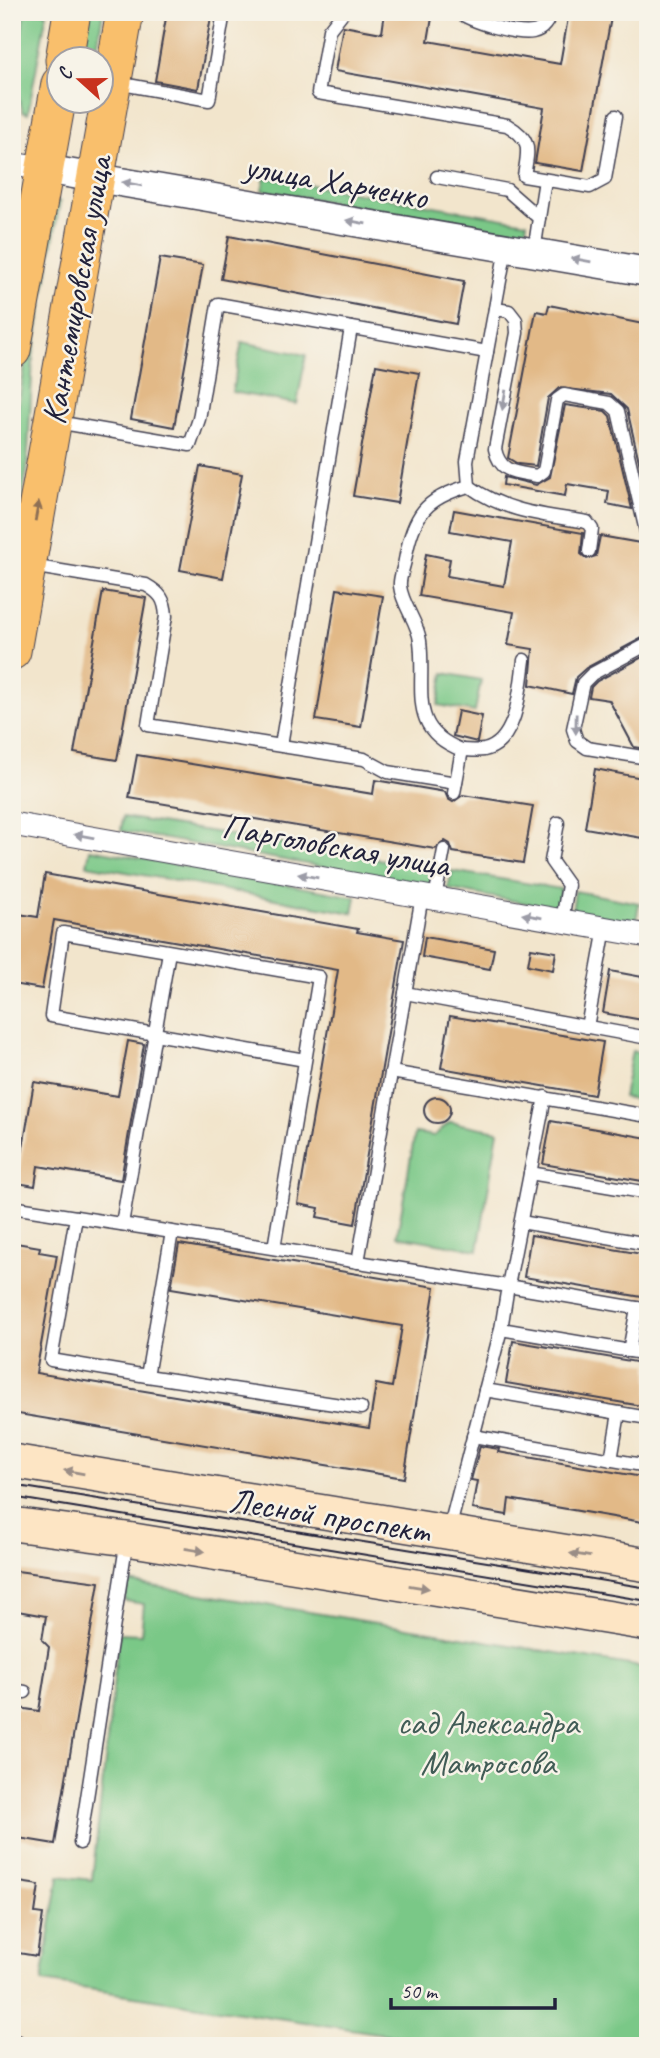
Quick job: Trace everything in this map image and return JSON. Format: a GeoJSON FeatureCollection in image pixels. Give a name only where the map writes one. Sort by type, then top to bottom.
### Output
{"type":"FeatureCollection","features":[{"type":"Feature","properties":{"kind":"main road"},"geometry":{"type":"LineString","coordinates":[[66,46],[72,12]]}},
{"type":"Feature","properties":{"kind":"main road","name":"Кантемировская улица"},"geometry":{"type":"LineString","coordinates":[[116,64],[125,12]]}},
{"type":"Feature","properties":{"kind":"main road","name":"Кантемировская улица"},"geometry":{"type":"LineString","coordinates":[[12,351],[28,167],[48,116]]}},
{"type":"Feature","properties":{"kind":"main road","name":"Кантемировская улица"},"geometry":{"type":"LineString","coordinates":[[12,651],[107,116]]}},
{"type":"Feature","properties":{"kind":"main road","name":"Лесной проспект"},"geometry":{"type":"LineString","coordinates":[[12,1461],[648,1565]]}},
{"type":"Feature","properties":{"kind":"main road","name":"Лесной проспект"},"geometry":{"type":"LineString","coordinates":[[12,1524],[127,1539],[648,1624]]}},
{"type":"Feature","properties":{"kind":"street","name":"улица Харченко"},"geometry":{"type":"LineString","coordinates":[[28,167],[648,272]]}},
{"type":"Feature","properties":{"kind":"street","name":"Парголовская улица"},"geometry":{"type":"LineString","coordinates":[[12,824],[648,936]]}},
{"type":"Feature","properties":{"kind":"lane"},"geometry":{"type":"LineString","coordinates":[[116,83],[209,100],[225,12]]}},
{"type":"Feature","properties":{"kind":"lane"},"geometry":{"type":"LineString","coordinates":[[343,12],[329,30],[318,93],[507,125],[522,134],[528,148],[524,176],[590,187],[605,179],[616,116]]}},
{"type":"Feature","properties":{"kind":"lane"},"geometry":{"type":"LineString","coordinates":[[459,12],[476,22],[533,32],[543,28],[550,12]]}},
{"type":"Feature","properties":{"kind":"lane"},"geometry":{"type":"LineString","coordinates":[[437,177],[507,190],[539,218]]}},
{"type":"Feature","properties":{"kind":"lane"},"geometry":{"type":"LineString","coordinates":[[545,180],[539,218],[520,250],[495,309],[467,461],[469,486],[489,501],[510,509],[587,522],[592,529],[589,551]]}},
{"type":"Feature","properties":{"kind":"lane"},"geometry":{"type":"LineString","coordinates":[[53,421],[190,445],[199,419],[218,304],[487,352]]}},
{"type":"Feature","properties":{"kind":"lane"},"geometry":{"type":"LineString","coordinates":[[495,309],[509,312],[516,320],[517,333],[495,449],[498,463],[505,470],[537,476],[544,471],[557,400],[564,395],[609,403],[618,411],[648,540]]}},
{"type":"Feature","properties":{"kind":"lane"},"geometry":{"type":"LineString","coordinates":[[281,745],[351,328]]}},
{"type":"Feature","properties":{"kind":"lane"},"geometry":{"type":"LineString","coordinates":[[469,486],[443,493],[420,511],[409,536],[400,586],[420,638],[421,699],[426,725],[445,743],[462,750],[485,750],[505,736],[514,715],[524,660]]}},
{"type":"Feature","properties":{"kind":"lane"},"geometry":{"type":"LineString","coordinates":[[27,565],[146,585],[158,592],[165,603],[166,616],[148,725],[364,759],[388,772],[455,788],[462,750]]}},
{"type":"Feature","properties":{"kind":"lane"},"geometry":{"type":"LineString","coordinates":[[642,758],[587,748],[577,741],[573,729],[583,683],[592,674],[648,644]]}},
{"type":"Feature","properties":{"kind":"lane"},"geometry":{"type":"LineString","coordinates":[[558,823],[551,861],[568,885],[562,921]]}},
{"type":"Feature","properties":{"kind":"lane"},"geometry":{"type":"LineString","coordinates":[[358,1262],[405,993],[429,897],[444,850]]}},
{"type":"Feature","properties":{"kind":"lane"},"geometry":{"type":"LineString","coordinates":[[587,1027],[605,928]]}},
{"type":"Feature","properties":{"kind":"lane"},"geometry":{"type":"LineString","coordinates":[[274,1248],[306,1060],[319,977],[63,933],[51,1016],[306,1060]]}},
{"type":"Feature","properties":{"kind":"lane"},"geometry":{"type":"LineString","coordinates":[[122,1224],[169,951]]}},
{"type":"Feature","properties":{"kind":"lane"},"geometry":{"type":"LineString","coordinates":[[405,993],[648,1038]]}},
{"type":"Feature","properties":{"kind":"lane"},"geometry":{"type":"LineString","coordinates":[[391,1072],[648,1116]]}},
{"type":"Feature","properties":{"kind":"lane"},"geometry":{"type":"LineString","coordinates":[[449,1534],[501,1329],[545,1097]]}},
{"type":"Feature","properties":{"kind":"lane"},"geometry":{"type":"LineString","coordinates":[[530,1173],[648,1193]]}},
{"type":"Feature","properties":{"kind":"lane"},"geometry":{"type":"LineString","coordinates":[[12,1207],[642,1309],[629,1350]]}},
{"type":"Feature","properties":{"kind":"lane"},"geometry":{"type":"LineString","coordinates":[[75,1217],[51,1360],[361,1408]]}},
{"type":"Feature","properties":{"kind":"lane"},"geometry":{"type":"LineString","coordinates":[[521,1222],[648,1244]]}},
{"type":"Feature","properties":{"kind":"lane"},"geometry":{"type":"LineString","coordinates":[[147,1376],[172,1232]]}},
{"type":"Feature","properties":{"kind":"lane"},"geometry":{"type":"LineString","coordinates":[[501,1329],[648,1354]]}},
{"type":"Feature","properties":{"kind":"lane"},"geometry":{"type":"LineString","coordinates":[[485,1390],[648,1418]]}},
{"type":"Feature","properties":{"kind":"lane"},"geometry":{"type":"LineString","coordinates":[[611,1460],[619,1413]]}},
{"type":"Feature","properties":{"kind":"lane"},"geometry":{"type":"LineString","coordinates":[[473,1436],[648,1466]]}},
{"type":"Feature","properties":{"kind":"lane"},"geometry":{"type":"LineString","coordinates":[[80,1843],[127,1539]]}},
{"type":"Feature","properties":{"kind":"green space"},"geometry":{"type":"Polygon","coordinates":[[[25,12],[47,12],[28,113],[23,112],[13,79],[25,12]]]}},
{"type":"Feature","properties":{"kind":"green space"},"geometry":{"type":"Polygon","coordinates":[[[84,12],[103,12],[97,46],[78,46],[84,12]]]}},
{"type":"Feature","properties":{"kind":"green space"},"geometry":{"type":"Polygon","coordinates":[[[265,177],[527,222],[525,236],[262,190],[265,177]]]}},
{"type":"Feature","properties":{"kind":"green space"},"geometry":{"type":"Polygon","coordinates":[[[55,199],[60,202],[33,358],[27,470],[12,554],[12,439],[55,199]]]}},
{"type":"Feature","properties":{"kind":"green space"},"geometry":{"type":"Polygon","coordinates":[[[242,342],[306,355],[297,404],[232,392],[242,342]]]}},
{"type":"Feature","properties":{"kind":"green space"},"geometry":{"type":"Polygon","coordinates":[[[444,673],[481,680],[475,712],[438,705],[444,673]]]}},
{"type":"Feature","properties":{"kind":"green space"},"geometry":{"type":"Polygon","coordinates":[[[123,817],[433,868],[430,886],[121,831],[123,817]]]}},
{"type":"Feature","properties":{"kind":"green space"},"geometry":{"type":"Polygon","coordinates":[[[90,849],[356,897],[353,913],[87,865],[90,849]]]}},
{"type":"Feature","properties":{"kind":"green space"},"geometry":{"type":"Polygon","coordinates":[[[452,871],[561,889],[558,909],[448,889],[452,871]]]}},
{"type":"Feature","properties":{"kind":"green space"},"geometry":{"type":"Polygon","coordinates":[[[575,891],[639,903],[636,923],[572,911],[575,891]]]}},
{"type":"Feature","properties":{"kind":"green space"},"geometry":{"type":"Polygon","coordinates":[[[632,1051],[648,1054],[648,1102],[623,1097],[632,1051]]]}},
{"type":"Feature","properties":{"kind":"green space"},"geometry":{"type":"Polygon","coordinates":[[[450,1122],[498,1131],[478,1250],[397,1236],[415,1133],[434,1136],[450,1122]]]}},
{"type":"Feature","properties":{"kind":"green space","name":"cад Александра Матросова"},"geometry":{"type":"Polygon","coordinates":[[[128,1582],[648,1668],[648,2046],[462,2046],[42,1982],[59,1876],[92,1880],[119,1633],[141,1634],[144,1604],[125,1601],[128,1582]]]}},
{"type":"Feature","properties":{"kind":"building"},"geometry":{"type":"Polygon","coordinates":[[[167,12],[212,12],[198,89],[155,81],[167,12]]]}},
{"type":"Feature","properties":{"kind":"building"},"geometry":{"type":"Polygon","coordinates":[[[385,12],[433,12],[428,41],[560,64],[569,12],[612,12],[583,171],[535,163],[544,108],[335,71],[343,26],[382,33],[385,12]]]}},
{"type":"Feature","properties":{"kind":"building"},"geometry":{"type":"Polygon","coordinates":[[[229,236],[464,281],[456,324],[221,279],[229,236]]]}},
{"type":"Feature","properties":{"kind":"building"},"geometry":{"type":"Polygon","coordinates":[[[160,258],[203,265],[174,427],[131,419],[160,258]]]}},
{"type":"Feature","properties":{"kind":"building"},"geometry":{"type":"Polygon","coordinates":[[[549,305],[648,325],[648,500],[627,409],[611,394],[559,388],[548,398],[536,466],[518,464],[508,458],[536,311],[547,313],[549,305]]]}},
{"type":"Feature","properties":{"kind":"building"},"geometry":{"type":"Polygon","coordinates":[[[376,365],[419,373],[397,503],[353,496],[376,365]]]}},
{"type":"Feature","properties":{"kind":"building"},"geometry":{"type":"Polygon","coordinates":[[[565,405],[605,411],[610,416],[632,509],[607,504],[609,491],[567,484],[565,496],[503,485],[504,477],[536,485],[550,477],[565,405]]]}},
{"type":"Feature","properties":{"kind":"building"},"geometry":{"type":"Polygon","coordinates":[[[200,466],[242,474],[223,578],[180,570],[200,466]]]}},
{"type":"Feature","properties":{"kind":"building"},"geometry":{"type":"Polygon","coordinates":[[[454,510],[583,533],[581,554],[587,559],[596,556],[600,536],[640,543],[648,549],[648,635],[586,668],[576,677],[572,694],[530,685],[533,649],[508,645],[514,612],[419,596],[426,554],[450,559],[447,576],[504,586],[512,542],[450,531],[454,510]]]}},
{"type":"Feature","properties":{"kind":"building"},"geometry":{"type":"Polygon","coordinates":[[[337,589],[383,596],[361,727],[316,720],[337,589]]]}},
{"type":"Feature","properties":{"kind":"building"},"geometry":{"type":"Polygon","coordinates":[[[103,591],[146,598],[117,760],[74,753],[103,591]]]}},
{"type":"Feature","properties":{"kind":"building"},"geometry":{"type":"Polygon","coordinates":[[[648,654],[648,749],[634,747],[609,700],[589,697],[591,687],[597,681],[648,654]]]}},
{"type":"Feature","properties":{"kind":"building"},"geometry":{"type":"Polygon","coordinates":[[[458,711],[482,716],[477,742],[453,736],[458,711]]]}},
{"type":"Feature","properties":{"kind":"building"},"geometry":{"type":"Polygon","coordinates":[[[137,755],[373,794],[375,780],[445,792],[453,802],[463,795],[533,806],[523,863],[453,852],[450,844],[445,841],[435,849],[129,798],[137,755]]]}},
{"type":"Feature","properties":{"kind":"building"},"geometry":{"type":"Polygon","coordinates":[[[595,769],[648,779],[648,839],[585,828],[595,769]]]}},
{"type":"Feature","properties":{"kind":"building"},"geometry":{"type":"Polygon","coordinates":[[[45,874],[358,929],[357,932],[404,940],[355,1224],[317,1217],[319,1208],[298,1204],[338,970],[54,920],[42,989],[12,984],[12,913],[38,917],[45,874]]]}},
{"type":"Feature","properties":{"kind":"building"},"geometry":{"type":"Polygon","coordinates":[[[425,937],[494,949],[490,969],[422,957],[425,937]]]}},
{"type":"Feature","properties":{"kind":"building"},"geometry":{"type":"Polygon","coordinates":[[[531,948],[556,952],[553,970],[528,965],[531,948]]]}},
{"type":"Feature","properties":{"kind":"building"},"geometry":{"type":"Polygon","coordinates":[[[610,971],[648,978],[648,1021],[603,1013],[610,971]]]}},
{"type":"Feature","properties":{"kind":"building"},"geometry":{"type":"Polygon","coordinates":[[[450,1016],[603,1042],[594,1095],[441,1068],[450,1016]]]}},
{"type":"Feature","properties":{"kind":"building"},"geometry":{"type":"Polygon","coordinates":[[[128,1041],[144,1044],[121,1180],[38,1166],[35,1186],[17,1183],[34,1082],[118,1096],[128,1041]]]}},
{"type":"Feature","properties":{"kind":"building"},"geometry":{"type":"Polygon","coordinates":[[[437,1097],[446,1101],[450,1110],[446,1119],[437,1123],[428,1119],[424,1110],[428,1101],[437,1097]]]}},
{"type":"Feature","properties":{"kind":"building"},"geometry":{"type":"Polygon","coordinates":[[[551,1121],[648,1138],[648,1182],[543,1164],[551,1121]]]}},
{"type":"Feature","properties":{"kind":"building"},"geometry":{"type":"Polygon","coordinates":[[[531,1235],[648,1255],[648,1298],[524,1277],[531,1235]]]}},
{"type":"Feature","properties":{"kind":"building"},"geometry":{"type":"Polygon","coordinates":[[[16,1243],[40,1247],[39,1252],[57,1255],[36,1373],[369,1428],[376,1384],[392,1387],[402,1326],[171,1288],[179,1244],[435,1287],[404,1478],[12,1413],[12,1261],[16,1243]]]}},
{"type":"Feature","properties":{"kind":"building"},"geometry":{"type":"Polygon","coordinates":[[[513,1341],[648,1364],[648,1407],[506,1383],[513,1341]]]}},
{"type":"Feature","properties":{"kind":"building"},"geometry":{"type":"Polygon","coordinates":[[[480,1446],[499,1449],[498,1452],[648,1478],[648,1523],[509,1499],[507,1515],[472,1509],[477,1481],[471,1480],[480,1446]]]}},
{"type":"Feature","properties":{"kind":"building"},"geometry":{"type":"Polygon","coordinates":[[[17,1571],[99,1582],[55,1844],[12,1837],[12,1707],[39,1711],[49,1647],[42,1640],[46,1616],[12,1610],[17,1571]]]}},
{"type":"Feature","properties":{"kind":"building"},"geometry":{"type":"Polygon","coordinates":[[[19,1882],[39,1885],[35,1913],[43,1914],[37,1956],[12,1952],[12,1885],[18,1886],[19,1882]]]}},
{"type":"Feature","properties":{"kind":"tram line"},"geometry":{"type":"LineString","coordinates":[[12,1485],[648,1588]]}},
{"type":"Feature","properties":{"kind":"tram line"},"geometry":{"type":"LineString","coordinates":[[12,1497],[648,1601]]}},
{"type":"Feature","properties":{"kind":"railway"},"geometry":{"type":"LineString","coordinates":[[12,2036],[74,2046]]}}]}
